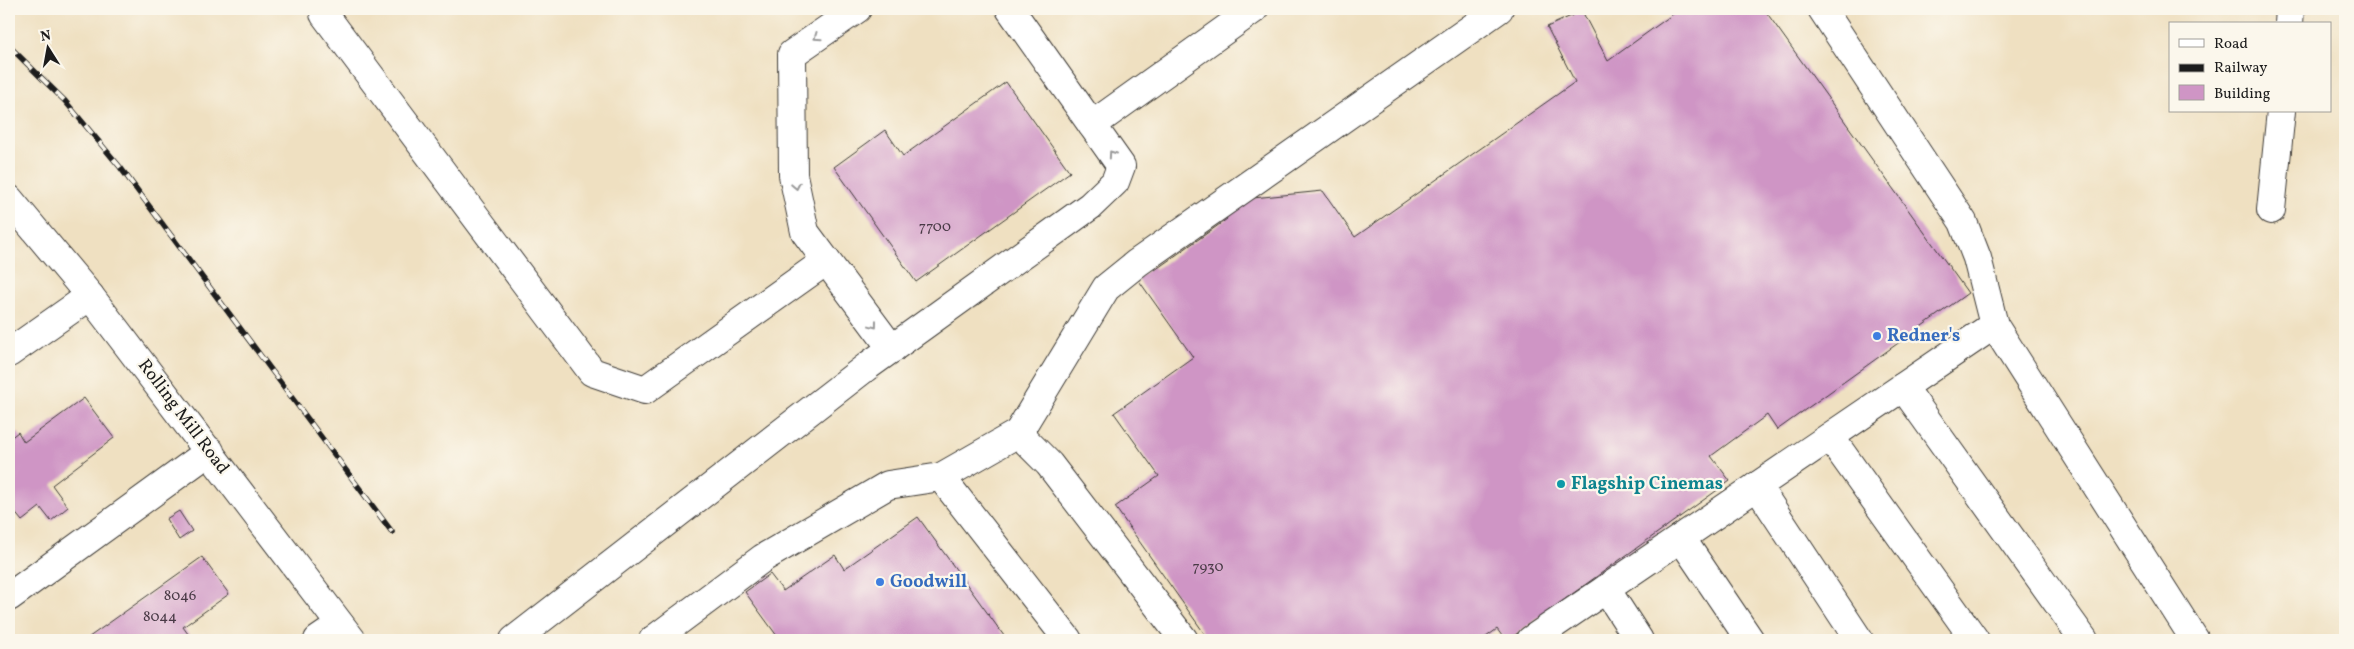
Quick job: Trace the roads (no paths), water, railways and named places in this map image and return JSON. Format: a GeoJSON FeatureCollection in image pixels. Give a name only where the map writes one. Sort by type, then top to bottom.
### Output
{"type":"FeatureCollection","features":[{"type":"Feature","properties":{"kind":"street"},"geometry":{"type":"LineString","coordinates":[[328,9],[324,14],[592,372],[645,390],[826,261]]}},
{"type":"Feature","properties":{"kind":"street"},"geometry":{"type":"LineString","coordinates":[[857,9],[792,54],[793,175],[805,232],[892,349]]}},
{"type":"Feature","properties":{"kind":"street"},"geometry":{"type":"LineString","coordinates":[[514,640],[892,349],[1090,206],[1115,182],[1121,166],[1010,9]]}},
{"type":"Feature","properties":{"kind":"street"},"geometry":{"type":"LineString","coordinates":[[1092,125],[1254,9]]}},
{"type":"Feature","properties":{"kind":"street"},"geometry":{"type":"LineString","coordinates":[[653,640],[763,558],[888,485],[941,476],[1018,433],[1106,288],[1137,263],[1498,9]]}},
{"type":"Feature","properties":{"kind":"street"},"geometry":{"type":"LineString","coordinates":[[1822,9],[1963,222],[1976,258],[1994,325],[2195,640]]}},
{"type":"Feature","properties":{"kind":"street"},"geometry":{"type":"LineString","coordinates":[[2289,22],[2290,9]]}},
{"type":"Feature","properties":{"kind":"street"},"geometry":{"type":"LineString","coordinates":[[2272,210],[2281,112]]}},
{"type":"Feature","properties":{"kind":"street","name":"Rolling Mill Road"},"geometry":{"type":"LineString","coordinates":[[9,199],[90,296],[210,451],[337,635]]}},
{"type":"Feature","properties":{"kind":"street"},"geometry":{"type":"LineString","coordinates":[[9,353],[90,296]]}},
{"type":"Feature","properties":{"kind":"street"},"geometry":{"type":"LineString","coordinates":[[1530,640],[1994,325]]}},
{"type":"Feature","properties":{"kind":"street"},"geometry":{"type":"LineString","coordinates":[[1903,387],[2084,640]]}},
{"type":"Feature","properties":{"kind":"street"},"geometry":{"type":"LineString","coordinates":[[1018,433],[1049,464],[1184,640]]}},
{"type":"Feature","properties":{"kind":"street"},"geometry":{"type":"LineString","coordinates":[[1830,437],[1975,640]]}},
{"type":"Feature","properties":{"kind":"street"},"geometry":{"type":"LineString","coordinates":[[9,597],[210,451]]}},
{"type":"Feature","properties":{"kind":"street"},"geometry":{"type":"LineString","coordinates":[[941,476],[1068,640]]}},
{"type":"Feature","properties":{"kind":"street"},"geometry":{"type":"LineString","coordinates":[[1757,486],[1859,640]]}},
{"type":"Feature","properties":{"kind":"street"},"geometry":{"type":"LineString","coordinates":[[1681,538],[1750,640]]}},
{"type":"Feature","properties":{"kind":"street"},"geometry":{"type":"LineString","coordinates":[[1606,589],[1639,640]]}},
{"type":"Feature","properties":{"kind":"railway"},"geometry":{"type":"LineString","coordinates":[[9,46],[65,101],[120,167],[392,532]]}},
{"type":"Feature","properties":{"kind":"place","name":"Redner's"},"geometry":{"type":"Point","coordinates":[1877,336]}},
{"type":"Feature","properties":{"kind":"place","name":"Flagship Cinemas"},"geometry":{"type":"Point","coordinates":[1561,484]}},
{"type":"Feature","properties":{"kind":"place","name":"Goodwill"},"geometry":{"type":"Point","coordinates":[880,582]}}]}
